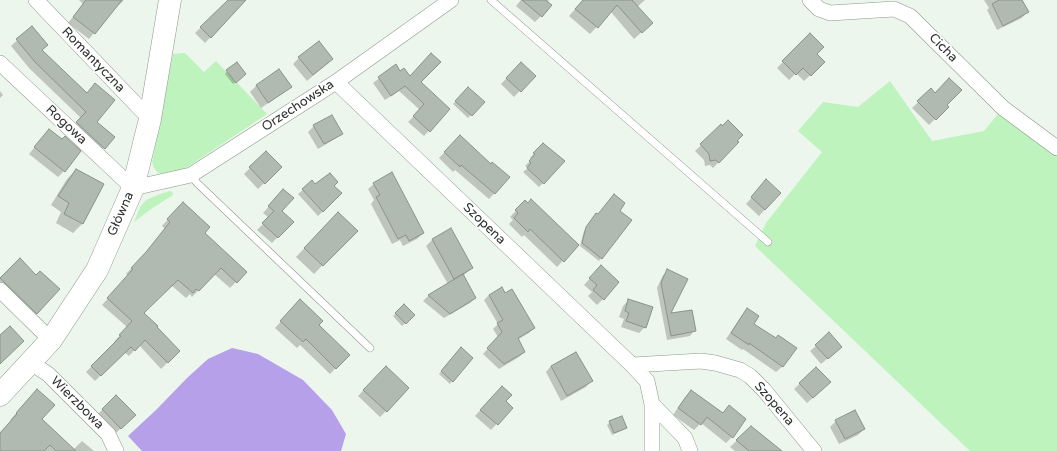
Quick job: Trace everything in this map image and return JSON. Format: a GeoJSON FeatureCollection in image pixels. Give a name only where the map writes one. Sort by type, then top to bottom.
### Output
{"type":"FeatureCollection","features":[{"type":"Feature","properties":{"kind":"main road","name":"Główna"},"geometry":{"type":"LineString","coordinates":[[0,395],[51,340],[97,270],[133,188],[150,119],[170,0]]}},
{"type":"Feature","properties":{"kind":"street","name":"Romantyczna"},"geometry":{"type":"LineString","coordinates":[[36,0],[150,119]]}},
{"type":"Feature","properties":{"kind":"street","name":"Orzechowska"},"geometry":{"type":"LineString","coordinates":[[133,188],[191,175],[336,82],[451,0]]}},
{"type":"Feature","properties":{"kind":"street","name":"Cicha"},"geometry":{"type":"LineString","coordinates":[[810,0],[819,9],[830,13],[894,10],[910,16],[1003,108],[1057,148]]}},
{"type":"Feature","properties":{"kind":"street","name":"Rogowa"},"geometry":{"type":"LineString","coordinates":[[0,62],[133,188]]}},
{"type":"Feature","properties":{"kind":"street","name":"Szopena"},"geometry":{"type":"LineString","coordinates":[[336,82],[647,381],[652,404],[652,451]]}},
{"type":"Feature","properties":{"kind":"street"},"geometry":{"type":"LineString","coordinates":[[0,290],[51,340]]}},
{"type":"Feature","properties":{"kind":"street","name":"Szopena"},"geometry":{"type":"LineString","coordinates":[[632,365],[701,361],[740,370],[750,376],[764,390],[814,451]]}},
{"type":"Feature","properties":{"kind":"street","name":"Wierzbowa"},"geometry":{"type":"LineString","coordinates":[[30,363],[48,374],[108,434],[116,451]]}},
{"type":"Feature","properties":{"kind":"street"},"geometry":{"type":"LineString","coordinates":[[652,404],[685,438],[690,451]]}},
{"type":"Feature","properties":{"kind":"lane"},"geometry":{"type":"LineString","coordinates":[[492,0],[768,242]]}},
{"type":"Feature","properties":{"kind":"lane"},"geometry":{"type":"LineString","coordinates":[[191,175],[197,183],[370,348]]}},
{"type":"Feature","properties":{"kind":"green space"},"geometry":{"type":"Polygon","coordinates":[[[185,53],[204,72],[216,61],[267,114],[177,174],[164,175],[158,173],[152,162],[173,54],[185,53]]]}},
{"type":"Feature","properties":{"kind":"green space"},"geometry":{"type":"Polygon","coordinates":[[[890,81],[932,141],[984,131],[1003,108],[1057,155],[1057,451],[970,451],[755,246],[766,223],[822,152],[798,131],[823,102],[858,107],[890,81]]]}},
{"type":"Feature","properties":{"kind":"green space"},"geometry":{"type":"Polygon","coordinates":[[[170,191],[173,195],[134,222],[140,207],[146,200],[170,191]]]}},
{"type":"Feature","properties":{"kind":"shaded area"},"geometry":{"type":"Polygon","coordinates":[[[232,348],[258,354],[303,380],[332,410],[346,434],[341,451],[142,451],[128,436],[208,359],[232,348]]]}},
{"type":"Feature","properties":{"kind":"building"},"geometry":{"type":"Polygon","coordinates":[[[86,0],[122,0],[95,34],[73,17],[86,0]]]}},
{"type":"Feature","properties":{"kind":"building"},"geometry":{"type":"Polygon","coordinates":[[[228,0],[246,0],[211,38],[200,27],[228,0]]]}},
{"type":"Feature","properties":{"kind":"building"},"geometry":{"type":"Polygon","coordinates":[[[522,0],[545,0],[552,5],[542,17],[522,0]]]}},
{"type":"Feature","properties":{"kind":"building"},"geometry":{"type":"Polygon","coordinates":[[[583,0],[632,0],[653,23],[642,33],[617,5],[598,28],[575,9],[583,0]]]}},
{"type":"Feature","properties":{"kind":"building"},"geometry":{"type":"Polygon","coordinates":[[[999,0],[1022,0],[1029,12],[1003,26],[992,4],[999,0]]]}},
{"type":"Feature","properties":{"kind":"building"},"geometry":{"type":"Polygon","coordinates":[[[32,26],[48,45],[42,50],[87,93],[95,83],[115,100],[97,122],[115,137],[105,149],[76,122],[86,112],[35,62],[16,39],[32,26]]]}},
{"type":"Feature","properties":{"kind":"building"},"geometry":{"type":"Polygon","coordinates":[[[810,33],[824,47],[817,54],[825,62],[811,76],[803,68],[796,75],[782,61],[810,33]]]}},
{"type":"Feature","properties":{"kind":"building"},"geometry":{"type":"Polygon","coordinates":[[[319,41],[333,59],[313,75],[298,57],[319,41]]]}},
{"type":"Feature","properties":{"kind":"building"},"geometry":{"type":"Polygon","coordinates":[[[431,53],[441,62],[421,82],[450,109],[430,132],[413,116],[424,104],[405,86],[391,96],[378,77],[396,64],[400,71],[404,68],[410,76],[431,53]]]}},
{"type":"Feature","properties":{"kind":"building"},"geometry":{"type":"Polygon","coordinates":[[[237,62],[246,74],[236,83],[226,70],[237,62]]]}},
{"type":"Feature","properties":{"kind":"building"},"geometry":{"type":"Polygon","coordinates":[[[521,62],[536,76],[521,92],[506,78],[521,62]]]}},
{"type":"Feature","properties":{"kind":"building"},"geometry":{"type":"Polygon","coordinates":[[[279,69],[292,87],[268,103],[256,85],[279,69]]]}},
{"type":"Feature","properties":{"kind":"building"},"geometry":{"type":"Polygon","coordinates":[[[949,78],[962,90],[947,105],[949,107],[936,120],[917,101],[931,88],[935,93],[949,78]]]}},
{"type":"Feature","properties":{"kind":"building"},"geometry":{"type":"Polygon","coordinates":[[[468,87],[485,102],[472,116],[455,101],[468,87]]]}},
{"type":"Feature","properties":{"kind":"building"},"geometry":{"type":"Polygon","coordinates":[[[332,115],[343,134],[324,144],[313,125],[332,115]]]}},
{"type":"Feature","properties":{"kind":"building"},"geometry":{"type":"Polygon","coordinates":[[[728,120],[743,135],[737,141],[739,142],[719,163],[716,160],[710,161],[709,154],[700,144],[721,124],[722,126],[728,120]]]}},
{"type":"Feature","properties":{"kind":"building"},"geometry":{"type":"Polygon","coordinates":[[[49,129],[62,139],[65,136],[81,151],[65,172],[34,147],[49,129]]]}},
{"type":"Feature","properties":{"kind":"building"},"geometry":{"type":"Polygon","coordinates":[[[460,135],[491,164],[492,162],[510,177],[495,194],[461,165],[460,167],[444,152],[460,135]]]}},
{"type":"Feature","properties":{"kind":"building"},"geometry":{"type":"Polygon","coordinates":[[[543,143],[565,161],[544,184],[527,168],[531,163],[529,161],[535,154],[533,153],[543,143]]]}},
{"type":"Feature","properties":{"kind":"building"},"geometry":{"type":"Polygon","coordinates":[[[266,151],[282,167],[265,184],[249,167],[266,151]]]}},
{"type":"Feature","properties":{"kind":"building"},"geometry":{"type":"Polygon","coordinates":[[[76,169],[104,184],[83,224],[64,214],[69,203],[58,196],[76,169]]]}},
{"type":"Feature","properties":{"kind":"building"},"geometry":{"type":"Polygon","coordinates":[[[392,172],[424,233],[409,241],[406,235],[398,239],[376,197],[380,195],[373,183],[392,172]]]}},
{"type":"Feature","properties":{"kind":"building"},"geometry":{"type":"Polygon","coordinates":[[[330,173],[338,182],[334,186],[342,193],[323,212],[302,189],[312,180],[315,184],[330,173]]]}},
{"type":"Feature","properties":{"kind":"building"},"geometry":{"type":"Polygon","coordinates":[[[766,179],[781,193],[765,210],[751,197],[766,179]]]}},
{"type":"Feature","properties":{"kind":"building"},"geometry":{"type":"Polygon","coordinates":[[[283,189],[294,198],[282,211],[294,222],[278,238],[262,223],[274,211],[268,206],[283,189]]]}},
{"type":"Feature","properties":{"kind":"building"},"geometry":{"type":"Polygon","coordinates":[[[614,194],[625,203],[620,211],[632,220],[602,259],[582,243],[586,227],[596,213],[598,214],[614,194]]]}},
{"type":"Feature","properties":{"kind":"building"},"geometry":{"type":"Polygon","coordinates":[[[531,199],[579,245],[564,262],[530,229],[528,232],[514,218],[518,213],[515,210],[525,200],[528,203],[531,199]]]}},
{"type":"Feature","properties":{"kind":"building"},"geometry":{"type":"Polygon","coordinates":[[[183,202],[210,227],[205,233],[247,272],[237,283],[221,268],[199,291],[196,289],[193,293],[178,280],[144,313],[158,326],[157,327],[180,351],[168,363],[145,340],[135,351],[131,347],[101,376],[91,366],[121,336],[119,335],[132,321],[107,298],[133,269],[131,268],[170,222],[167,219],[183,202]]]}},
{"type":"Feature","properties":{"kind":"building"},"geometry":{"type":"Polygon","coordinates":[[[338,212],[358,231],[323,266],[304,248],[338,212]]]}},
{"type":"Feature","properties":{"kind":"building"},"geometry":{"type":"Polygon","coordinates":[[[451,228],[473,268],[454,279],[432,239],[451,228]]]}},
{"type":"Feature","properties":{"kind":"building"},"geometry":{"type":"Polygon","coordinates":[[[20,258],[36,275],[40,271],[60,289],[37,314],[0,278],[20,258]]]}},
{"type":"Feature","properties":{"kind":"building"},"geometry":{"type":"Polygon","coordinates":[[[601,265],[619,282],[604,300],[593,290],[597,285],[589,278],[601,265]]]}},
{"type":"Feature","properties":{"kind":"building"},"geometry":{"type":"Polygon","coordinates":[[[667,269],[688,279],[671,313],[692,310],[696,331],[671,336],[661,283],[667,269]]]}},
{"type":"Feature","properties":{"kind":"building"},"geometry":{"type":"Polygon","coordinates":[[[463,274],[476,298],[450,314],[428,295],[463,274]]]}},
{"type":"Feature","properties":{"kind":"building"},"geometry":{"type":"Polygon","coordinates":[[[502,287],[505,293],[512,289],[535,328],[518,338],[525,352],[504,364],[487,348],[502,332],[497,323],[503,320],[489,295],[502,287]]]}},
{"type":"Feature","properties":{"kind":"building"},"geometry":{"type":"Polygon","coordinates":[[[300,299],[323,321],[319,325],[350,355],[336,369],[306,339],[303,342],[280,321],[300,299]]]}},
{"type":"Feature","properties":{"kind":"building"},"geometry":{"type":"Polygon","coordinates":[[[628,299],[653,307],[646,328],[626,321],[629,313],[625,311],[628,299]]]}},
{"type":"Feature","properties":{"kind":"building"},"geometry":{"type":"Polygon","coordinates":[[[404,304],[415,315],[406,324],[395,313],[404,304]]]}},
{"type":"Feature","properties":{"kind":"building"},"geometry":{"type":"Polygon","coordinates":[[[747,308],[759,316],[754,324],[776,338],[778,335],[797,348],[783,367],[749,343],[749,345],[731,333],[747,308]]]}},
{"type":"Feature","properties":{"kind":"building"},"geometry":{"type":"Polygon","coordinates":[[[10,326],[24,341],[0,364],[0,335],[10,326]]]}},
{"type":"Feature","properties":{"kind":"building"},"geometry":{"type":"Polygon","coordinates":[[[829,332],[842,347],[828,359],[815,345],[829,332]]]}},
{"type":"Feature","properties":{"kind":"building"},"geometry":{"type":"Polygon","coordinates":[[[461,347],[473,358],[453,382],[441,371],[461,347]]]}},
{"type":"Feature","properties":{"kind":"building"},"geometry":{"type":"Polygon","coordinates":[[[576,352],[593,381],[567,396],[551,366],[576,352]]]}},
{"type":"Feature","properties":{"kind":"building"},"geometry":{"type":"Polygon","coordinates":[[[386,366],[409,388],[387,412],[363,390],[386,366]]]}},
{"type":"Feature","properties":{"kind":"building"},"geometry":{"type":"Polygon","coordinates":[[[816,367],[831,382],[813,398],[799,383],[816,367]]]}},
{"type":"Feature","properties":{"kind":"building"},"geometry":{"type":"Polygon","coordinates":[[[502,386],[512,395],[506,401],[513,408],[498,425],[480,410],[502,386]]]}},
{"type":"Feature","properties":{"kind":"building"},"geometry":{"type":"Polygon","coordinates":[[[37,389],[55,405],[42,419],[76,451],[56,451],[50,445],[44,451],[0,451],[0,433],[37,389]]]}},
{"type":"Feature","properties":{"kind":"building"},"geometry":{"type":"Polygon","coordinates":[[[691,390],[723,413],[729,405],[746,419],[733,438],[707,417],[701,425],[678,408],[691,390]]]}},
{"type":"Feature","properties":{"kind":"building"},"geometry":{"type":"Polygon","coordinates":[[[116,395],[136,415],[121,429],[102,409],[116,395]]]}},
{"type":"Feature","properties":{"kind":"building"},"geometry":{"type":"Polygon","coordinates":[[[855,410],[865,429],[845,439],[835,420],[855,410]]]}},
{"type":"Feature","properties":{"kind":"building"},"geometry":{"type":"Polygon","coordinates":[[[622,416],[627,428],[614,433],[609,421],[622,416]]]}},
{"type":"Feature","properties":{"kind":"building"},"geometry":{"type":"Polygon","coordinates":[[[751,426],[782,451],[749,451],[736,440],[751,426]]]}}]}
